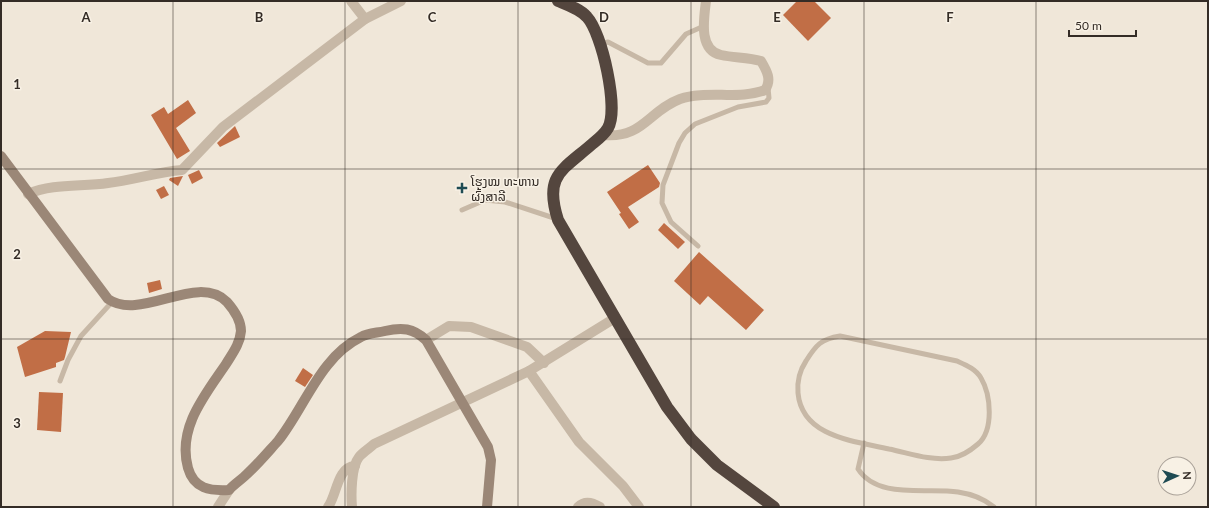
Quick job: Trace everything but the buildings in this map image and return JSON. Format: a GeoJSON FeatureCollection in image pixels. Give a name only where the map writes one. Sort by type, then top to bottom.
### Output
{"type":"FeatureCollection","features":[{"type":"Feature","properties":{"kind":"highway"},"geometry":{"type":"LineString","coordinates":[[558,1],[587,16],[596,29],[609,91],[612,114],[608,127],[602,135],[558,173],[553,188],[553,204],[558,220],[667,407],[691,439],[718,465],[774,507]]}},
{"type":"Feature","properties":{"kind":"street"},"geometry":{"type":"LineString","coordinates":[[351,1],[365,19]]}},
{"type":"Feature","properties":{"kind":"street"},"geometry":{"type":"LineString","coordinates":[[28,194],[39,189],[108,183],[164,171],[182,170],[223,127],[365,19],[401,1]]}},
{"type":"Feature","properties":{"kind":"street"},"geometry":{"type":"LineString","coordinates":[[602,135],[617,137],[627,134],[640,127],[666,106],[680,99],[693,96],[760,92],[765,90],[768,86],[769,78],[761,61],[719,55],[709,49],[704,39],[706,1]]}},
{"type":"Feature","properties":{"kind":"street"},"geometry":{"type":"LineString","coordinates":[[1,156],[28,194],[108,299],[112,302],[121,304],[139,304],[205,292],[218,295],[224,299],[236,314],[241,331],[237,347],[192,417],[185,443],[188,470],[200,486],[212,490],[229,490]]}},
{"type":"Feature","properties":{"kind":"street"},"geometry":{"type":"LineString","coordinates":[[352,507],[350,493],[355,466],[359,457],[374,444],[529,371],[614,318]]}},
{"type":"Feature","properties":{"kind":"street"},"geometry":{"type":"LineString","coordinates":[[426,340],[450,326],[471,327],[527,347],[544,363]]}},
{"type":"Feature","properties":{"kind":"street"},"geometry":{"type":"LineString","coordinates":[[218,507],[229,490],[252,470],[279,440],[321,375],[337,354],[361,336],[397,328],[412,330],[426,340],[490,452],[487,507]]}},
{"type":"Feature","properties":{"kind":"street"},"geometry":{"type":"LineString","coordinates":[[529,371],[579,442],[623,486],[639,507]]}},
{"type":"Feature","properties":{"kind":"street"},"geometry":{"type":"LineString","coordinates":[[328,507],[344,471],[349,466],[355,466]]}},
{"type":"Feature","properties":{"kind":"street"},"geometry":{"type":"LineString","coordinates":[[578,507],[584,502],[600,507]]}},
{"type":"Feature","properties":{"kind":"lane"},"geometry":{"type":"LineString","coordinates":[[600,44],[608,42],[648,63],[655,64],[661,62],[686,34],[704,25]]}},
{"type":"Feature","properties":{"kind":"lane"},"geometry":{"type":"LineString","coordinates":[[698,246],[671,222],[662,203],[663,185],[679,143],[685,133],[695,124],[732,109],[766,102],[769,98],[768,86]]}},
{"type":"Feature","properties":{"kind":"lane"},"geometry":{"type":"LineString","coordinates":[[462,210],[485,200],[505,202],[558,220]]}},
{"type":"Feature","properties":{"kind":"lane"},"geometry":{"type":"LineString","coordinates":[[60,381],[68,360],[79,340],[112,302]]}},
{"type":"Feature","properties":{"kind":"lane"},"geometry":{"type":"LineString","coordinates":[[840,336],[856,338],[957,361],[971,367],[981,378],[987,392],[989,407],[987,426],[980,443],[969,452],[953,458],[935,459],[864,443],[830,434],[814,425],[804,413],[799,401],[798,384],[803,365],[815,347],[826,338],[840,336]]}},
{"type":"Feature","properties":{"kind":"lane"},"geometry":{"type":"LineString","coordinates":[[864,443],[858,469],[870,481],[882,486],[904,491],[956,492],[970,494],[985,500],[994,507]]}},
{"type":"Feature","properties":{"kind":"place","name":"ໂຮງໝ ທະຫານ ຜົ້ງສາລີ"},"geometry":{"type":"Point","coordinates":[462,188]}}]}
